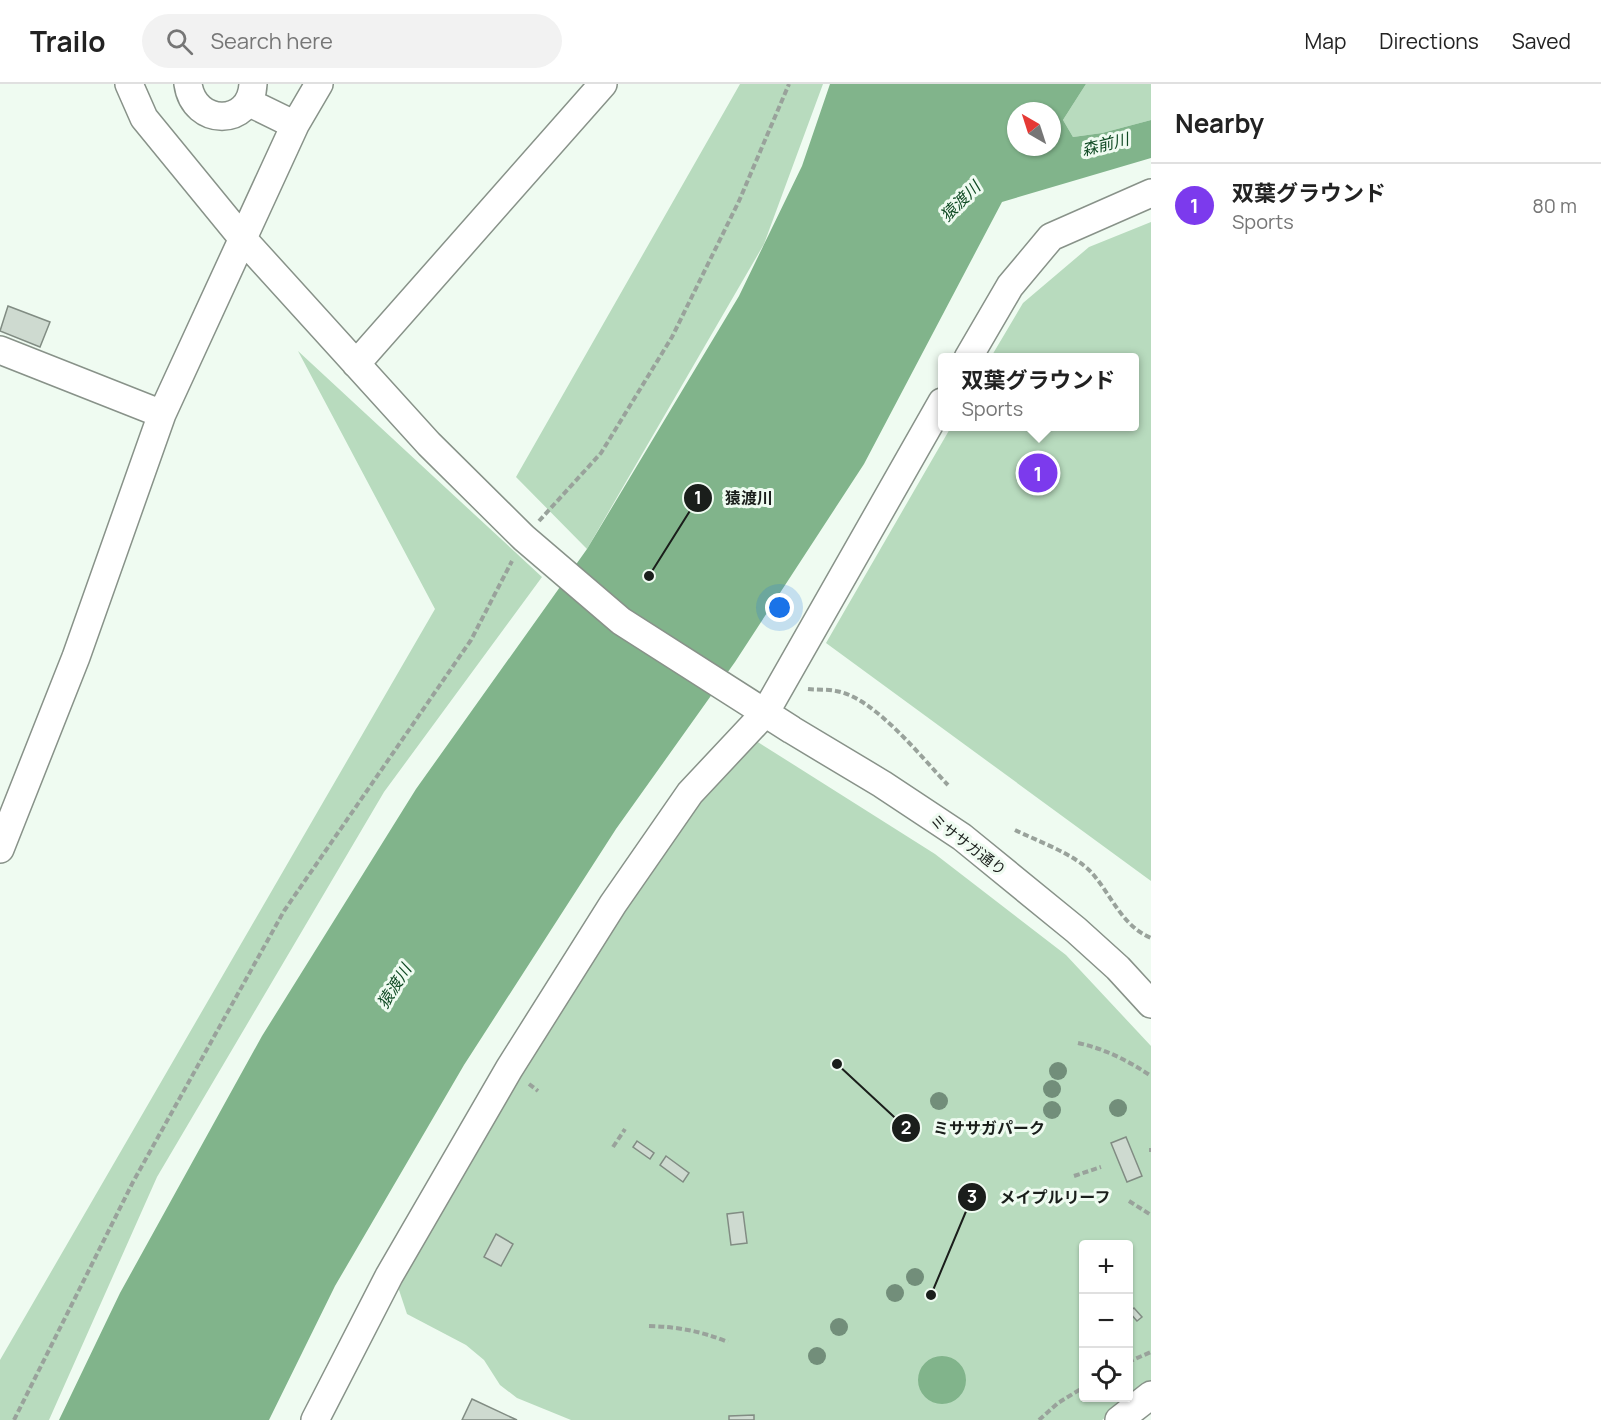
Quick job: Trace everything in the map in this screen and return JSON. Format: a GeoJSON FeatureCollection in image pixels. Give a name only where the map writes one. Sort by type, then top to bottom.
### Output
{"type":"FeatureCollection","features":[{"type":"Feature","properties":{"kind":"street","name":"ミササガ通り"},"geometry":{"type":"LineString","coordinates":[[129,84],[144,118],[243,239],[429,444],[524,538],[621,621],[882,784],[962,837],[1076,930],[1118,968],[1151,1004]]}},
{"type":"Feature","properties":{"kind":"street"},"geometry":{"type":"LineString","coordinates":[[188,84],[189,94],[205,113],[216,117],[240,111],[251,93],[295,125]]}},
{"type":"Feature","properties":{"kind":"street"},"geometry":{"type":"LineString","coordinates":[[0,849],[76,657],[162,414],[295,125],[319,84]]}},
{"type":"Feature","properties":{"kind":"street"},"geometry":{"type":"LineString","coordinates":[[356,364],[603,84]]}},
{"type":"Feature","properties":{"kind":"street"},"geometry":{"type":"LineString","coordinates":[[970,353],[1010,286],[1052,237],[1151,193]]}},
{"type":"Feature","properties":{"kind":"street"},"geometry":{"type":"LineString","coordinates":[[0,350],[162,414]]}},
{"type":"Feature","properties":{"kind":"street"},"geometry":{"type":"LineString","coordinates":[[315,1420],[388,1276],[509,1069],[613,904],[690,793],[765,713],[938,409]]}},
{"type":"Feature","properties":{"kind":"street"},"geometry":{"type":"LineString","coordinates":[[1119,1420],[1151,1395]]}},
{"type":"Feature","properties":{"kind":"path"},"geometry":{"type":"LineString","coordinates":[[14,1420],[133,1182],[284,911],[471,640],[524,538],[601,453],[672,338],[739,201],[789,84]]}},
{"type":"Feature","properties":{"kind":"path"},"geometry":{"type":"LineString","coordinates":[[803,689],[837,691],[865,703],[895,730],[948,785]]}},
{"type":"Feature","properties":{"kind":"path"},"geometry":{"type":"LineString","coordinates":[[1014,830],[1073,859],[1091,872],[1132,928],[1151,938]]}},
{"type":"Feature","properties":{"kind":"path"},"geometry":{"type":"LineString","coordinates":[[1077,1043],[1096,1047],[1125,1059],[1151,1076]]}},
{"type":"Feature","properties":{"kind":"path"},"geometry":{"type":"LineString","coordinates":[[613,1147],[625,1129]]}},
{"type":"Feature","properties":{"kind":"path"},"geometry":{"type":"LineString","coordinates":[[1074,1176],[1101,1167]]}},
{"type":"Feature","properties":{"kind":"path"},"geometry":{"type":"LineString","coordinates":[[1129,1201],[1151,1215]]}},
{"type":"Feature","properties":{"kind":"path"},"geometry":{"type":"LineString","coordinates":[[649,1326],[677,1327],[705,1333],[728,1342]]}},
{"type":"Feature","properties":{"kind":"path"},"geometry":{"type":"LineString","coordinates":[[1133,1360],[1151,1352]]}},
{"type":"Feature","properties":{"kind":"path"},"geometry":{"type":"LineString","coordinates":[[1039,1420],[1058,1403],[1079,1390]]}},
{"type":"Feature","properties":{"kind":"shaded area"},"geometry":{"type":"Polygon","coordinates":[[[740,84],[823,84],[764,244],[587,549],[516,477],[740,84]]]}},
{"type":"Feature","properties":{"kind":"shaded area"},"geometry":{"type":"Polygon","coordinates":[[[1086,84],[1151,84],[1151,120],[1102,133],[1073,137],[1063,120],[1086,84]]]}},
{"type":"Feature","properties":{"kind":"shaded area"},"geometry":{"type":"Polygon","coordinates":[[[1151,222],[1151,881],[826,643],[949,431],[1139,431],[1139,353],[993,353],[1023,303],[1089,247],[1151,222]]]}},
{"type":"Feature","properties":{"kind":"shaded area"},"geometry":{"type":"Polygon","coordinates":[[[298,351],[542,577],[384,792],[157,1177],[49,1420],[0,1420],[0,1360],[435,609],[298,351]]]}},
{"type":"Feature","properties":{"kind":"shaded area"},"geometry":{"type":"Polygon","coordinates":[[[753,739],[935,854],[1066,955],[1151,1046],[1151,1381],[1133,1395],[1133,1240],[1079,1240],[1079,1402],[1125,1402],[1102,1420],[571,1420],[517,1398],[500,1385],[484,1360],[466,1345],[407,1314],[396,1281],[619,908],[712,783],[753,739]]]}},
{"type":"Feature","properties":{"kind":"water","name":"森前川"},"geometry":{"type":"Polygon","coordinates":[[[830,84],[1086,84],[1063,120],[1073,137],[1102,133],[1151,120],[1151,158],[1002,202],[864,464],[735,662],[616,829],[464,1065],[335,1286],[269,1420],[59,1420],[120,1293],[262,1036],[416,789],[587,549],[739,296],[802,166],[830,84]]]}},
{"type":"Feature","properties":{"kind":"water"},"geometry":{"type":"Polygon","coordinates":[[[937,1356],[947,1356],[962,1366],[966,1380],[965,1389],[956,1400],[947,1404],[937,1404],[922,1394],[918,1385],[918,1375],[928,1360],[937,1356]]]}},
{"type":"Feature","properties":{"kind":"building"},"geometry":{"type":"Polygon","coordinates":[[[8,306],[50,322],[40,347],[0,331],[8,306]]]}},
{"type":"Feature","properties":{"kind":"building"},"geometry":{"type":"Polygon","coordinates":[[[1126,1137],[1142,1176],[1127,1182],[1111,1143],[1126,1137]]]}},
{"type":"Feature","properties":{"kind":"building"},"geometry":{"type":"Polygon","coordinates":[[[637,1141],[654,1153],[650,1159],[633,1147],[637,1141]]]}},
{"type":"Feature","properties":{"kind":"building"},"geometry":{"type":"Polygon","coordinates":[[[666,1156],[689,1173],[683,1182],[660,1165],[666,1156]]]}},
{"type":"Feature","properties":{"kind":"building"},"geometry":{"type":"Polygon","coordinates":[[[743,1212],[747,1243],[731,1245],[727,1214],[743,1212]]]}},
{"type":"Feature","properties":{"kind":"building"},"geometry":{"type":"Polygon","coordinates":[[[496,1234],[513,1244],[501,1266],[484,1257],[496,1234]]]}},
{"type":"Feature","properties":{"kind":"building"},"geometry":{"type":"Polygon","coordinates":[[[1133,1309],[1142,1317],[1137,1321],[1133,1316],[1133,1309]]]}},
{"type":"Feature","properties":{"kind":"building"},"geometry":{"type":"Polygon","coordinates":[[[472,1399],[517,1420],[462,1420],[472,1399]]]}},
{"type":"Feature","properties":{"kind":"building"},"geometry":{"type":"Polygon","coordinates":[[[754,1415],[754,1420],[729,1420],[729,1416],[754,1415]]]}},
{"type":"Feature","properties":{"kind":"place","name":"双葉グラウンド"},"geometry":{"type":"Point","coordinates":[1038,473]}},
{"type":"Feature","properties":{"kind":"place","name":"猿渡川"},"geometry":{"type":"Point","coordinates":[649,576]}},
{"type":"Feature","properties":{"kind":"place","name":"ミササガパーク"},"geometry":{"type":"Point","coordinates":[837,1064]}},
{"type":"Feature","properties":{"kind":"place","name":"メイプルリーフ"},"geometry":{"type":"Point","coordinates":[931,1295]}}]}
